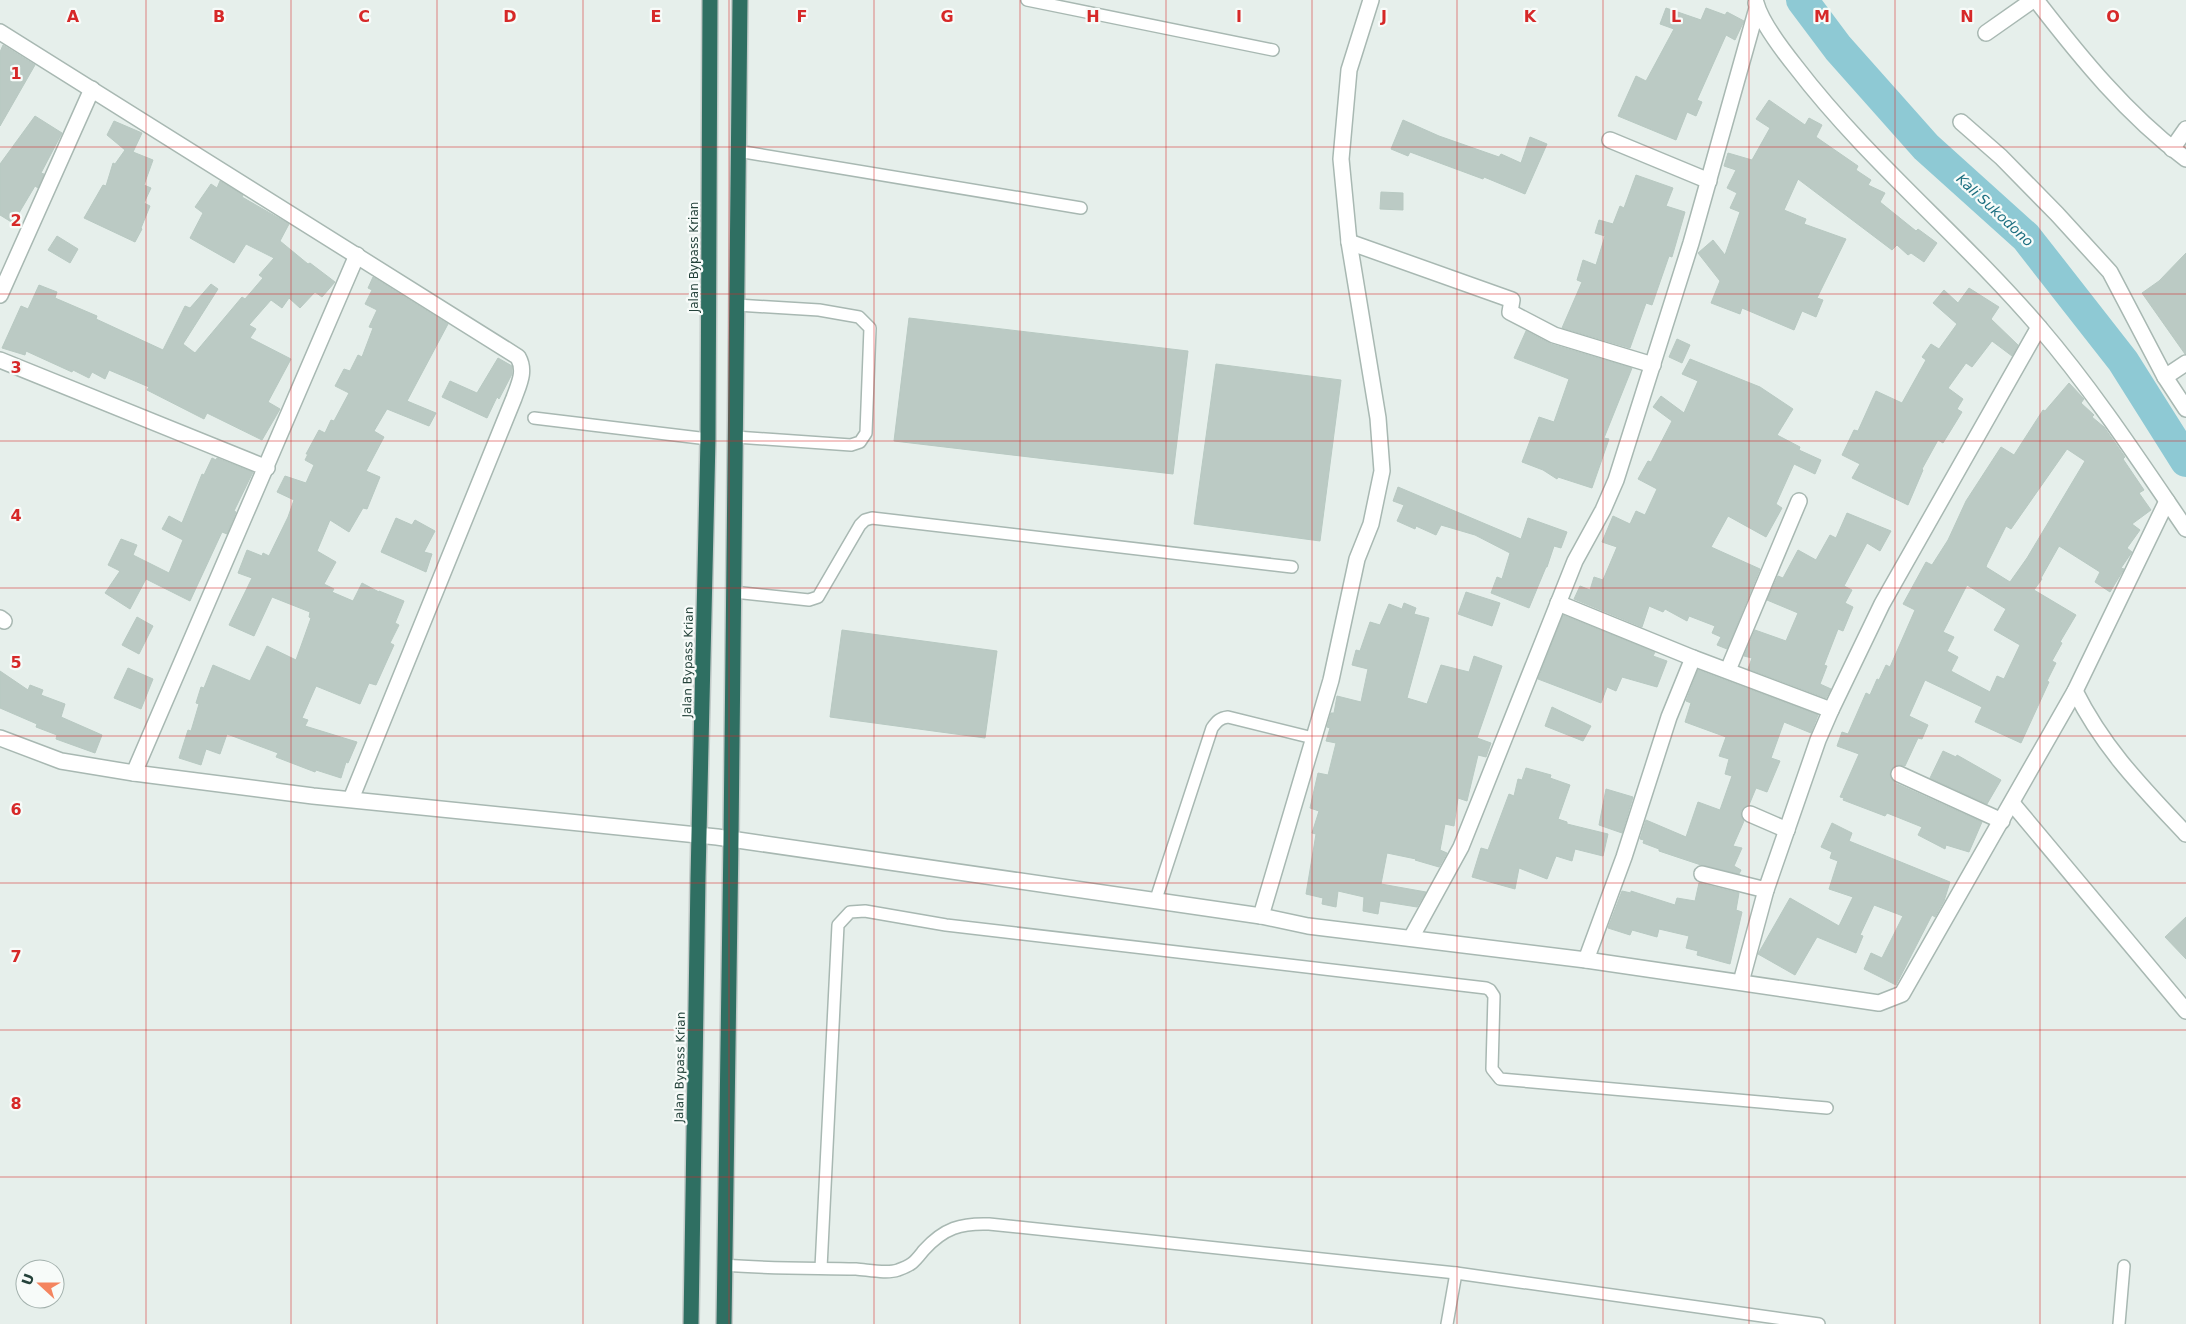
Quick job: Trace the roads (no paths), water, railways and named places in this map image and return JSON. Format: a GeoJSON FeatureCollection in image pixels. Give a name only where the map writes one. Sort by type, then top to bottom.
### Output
{"type":"FeatureCollection","features":[{"type":"Feature","properties":{"kind":"highway","name":"Jalan Bypass Krian"},"geometry":{"type":"LineString","coordinates":[[691,1324],[708,439],[710,0]]}},
{"type":"Feature","properties":{"kind":"highway"},"geometry":{"type":"LineString","coordinates":[[724,1324],[732,839],[740,0]]}},
{"type":"Feature","properties":{"kind":"street"},"geometry":{"type":"LineString","coordinates":[[1262,916],[1331,680],[1357,559],[1371,524],[1382,471],[1378,418],[1349,242],[1341,159],[1349,70],[1371,0]]}},
{"type":"Feature","properties":{"kind":"street"},"geometry":{"type":"LineString","coordinates":[[1986,33],[2034,0],[2080,57],[2121,100],[2172,149],[2186,159]]}},
{"type":"Feature","properties":{"kind":"street"},"geometry":{"type":"LineString","coordinates":[[1411,938],[1461,847],[1575,561],[1603,510],[1616,480],[1709,181],[1756,4]]}},
{"type":"Feature","properties":{"kind":"street"},"geometry":{"type":"LineString","coordinates":[[1756,4],[1782,50],[1842,122],[1948,229],[2039,327],[2119,431],[2186,528]]}},
{"type":"Feature","properties":{"kind":"street"},"geometry":{"type":"LineString","coordinates":[[0,32],[518,357],[522,363],[522,375],[351,800]]}},
{"type":"Feature","properties":{"kind":"street"},"geometry":{"type":"LineString","coordinates":[[0,295],[92,89]]}},
{"type":"Feature","properties":{"kind":"street"},"geometry":{"type":"LineString","coordinates":[[1960,122],[2013,170],[2057,214],[2110,272],[2165,377],[2186,409]]}},
{"type":"Feature","properties":{"kind":"street"},"geometry":{"type":"LineString","coordinates":[[2172,149],[2186,129]]}},
{"type":"Feature","properties":{"kind":"street"},"geometry":{"type":"LineString","coordinates":[[1610,140],[1709,181]]}},
{"type":"Feature","properties":{"kind":"street"},"geometry":{"type":"LineString","coordinates":[[1349,242],[1512,300],[1510,312],[1554,335],[1652,365]]}},
{"type":"Feature","properties":{"kind":"street"},"geometry":{"type":"LineString","coordinates":[[134,773],[267,468],[357,255]]}},
{"type":"Feature","properties":{"kind":"street"},"geometry":{"type":"LineString","coordinates":[[1741,982],[1766,890],[1831,710],[1882,604],[2039,327]]}},
{"type":"Feature","properties":{"kind":"street"},"geometry":{"type":"LineString","coordinates":[[0,360],[267,468]]}},
{"type":"Feature","properties":{"kind":"street"},"geometry":{"type":"LineString","coordinates":[[2165,377],[2186,363]]}},
{"type":"Feature","properties":{"kind":"street"},"geometry":{"type":"LineString","coordinates":[[1728,670],[1798,501]]}},
{"type":"Feature","properties":{"kind":"street"},"geometry":{"type":"LineString","coordinates":[[0,738],[61,761],[134,773],[351,800],[732,839],[1155,902],[1262,916],[1308,926],[1586,960],[1879,1003],[1902,994],[2002,821],[2075,691],[2167,501]]}},
{"type":"Feature","properties":{"kind":"street"},"geometry":{"type":"LineString","coordinates":[[1558,603],[1693,658],[1831,710]]}},
{"type":"Feature","properties":{"kind":"street"},"geometry":{"type":"LineString","coordinates":[[1586,960],[1624,858],[1669,717],[1693,658]]}},
{"type":"Feature","properties":{"kind":"street"},"geometry":{"type":"LineString","coordinates":[[2075,691],[2090,720],[2106,744],[2186,834]]}},
{"type":"Feature","properties":{"kind":"street"},"geometry":{"type":"LineString","coordinates":[[1899,774],[2002,821]]}},
{"type":"Feature","properties":{"kind":"street"},"geometry":{"type":"LineString","coordinates":[[2012,803],[2186,1011]]}},
{"type":"Feature","properties":{"kind":"street"},"geometry":{"type":"LineString","coordinates":[[1750,814],[1787,830]]}},
{"type":"Feature","properties":{"kind":"street"},"geometry":{"type":"LineString","coordinates":[[1702,874],[1766,890]]}},
{"type":"Feature","properties":{"kind":"lane"},"geometry":{"type":"LineString","coordinates":[[1027,0],[1272,50]]}},
{"type":"Feature","properties":{"kind":"lane"},"geometry":{"type":"LineString","coordinates":[[738,151],[1081,208]]}},
{"type":"Feature","properties":{"kind":"lane"},"geometry":{"type":"LineString","coordinates":[[736,437],[851,445],[860,442],[866,433],[870,328],[859,317],[818,310],[737,305]]}},
{"type":"Feature","properties":{"kind":"lane"},"geometry":{"type":"LineString","coordinates":[[534,418],[708,439]]}},
{"type":"Feature","properties":{"kind":"lane"},"geometry":{"type":"LineString","coordinates":[[734,592],[809,600],[818,597],[860,525],[865,520],[872,518],[1292,566]]}},
{"type":"Feature","properties":{"kind":"lane"},"geometry":{"type":"LineString","coordinates":[[1155,902],[1212,728],[1220,718],[1228,716],[1313,738]]}},
{"type":"Feature","properties":{"kind":"lane"},"geometry":{"type":"LineString","coordinates":[[820,1268],[838,924],[850,912],[865,911],[946,925],[1486,988],[1494,996],[1492,1070],[1500,1079],[1827,1108]]}},
{"type":"Feature","properties":{"kind":"lane"},"geometry":{"type":"LineString","coordinates":[[726,1265],[769,1269],[820,1268],[896,1271],[913,1264],[941,1234],[967,1224],[989,1224],[1456,1273],[1819,1324]]}},
{"type":"Feature","properties":{"kind":"lane"},"geometry":{"type":"LineString","coordinates":[[2119,1324],[2124,1266]]}},
{"type":"Feature","properties":{"kind":"lane"},"geometry":{"type":"LineString","coordinates":[[1447,1324],[1456,1273]]}},
{"type":"Feature","properties":{"kind":"waterway","name":"Kali Sukodono"},"geometry":{"type":"LineString","coordinates":[[1802,0],[1838,48],[1926,147],[2026,237],[2123,361],[2186,461]]}}]}
